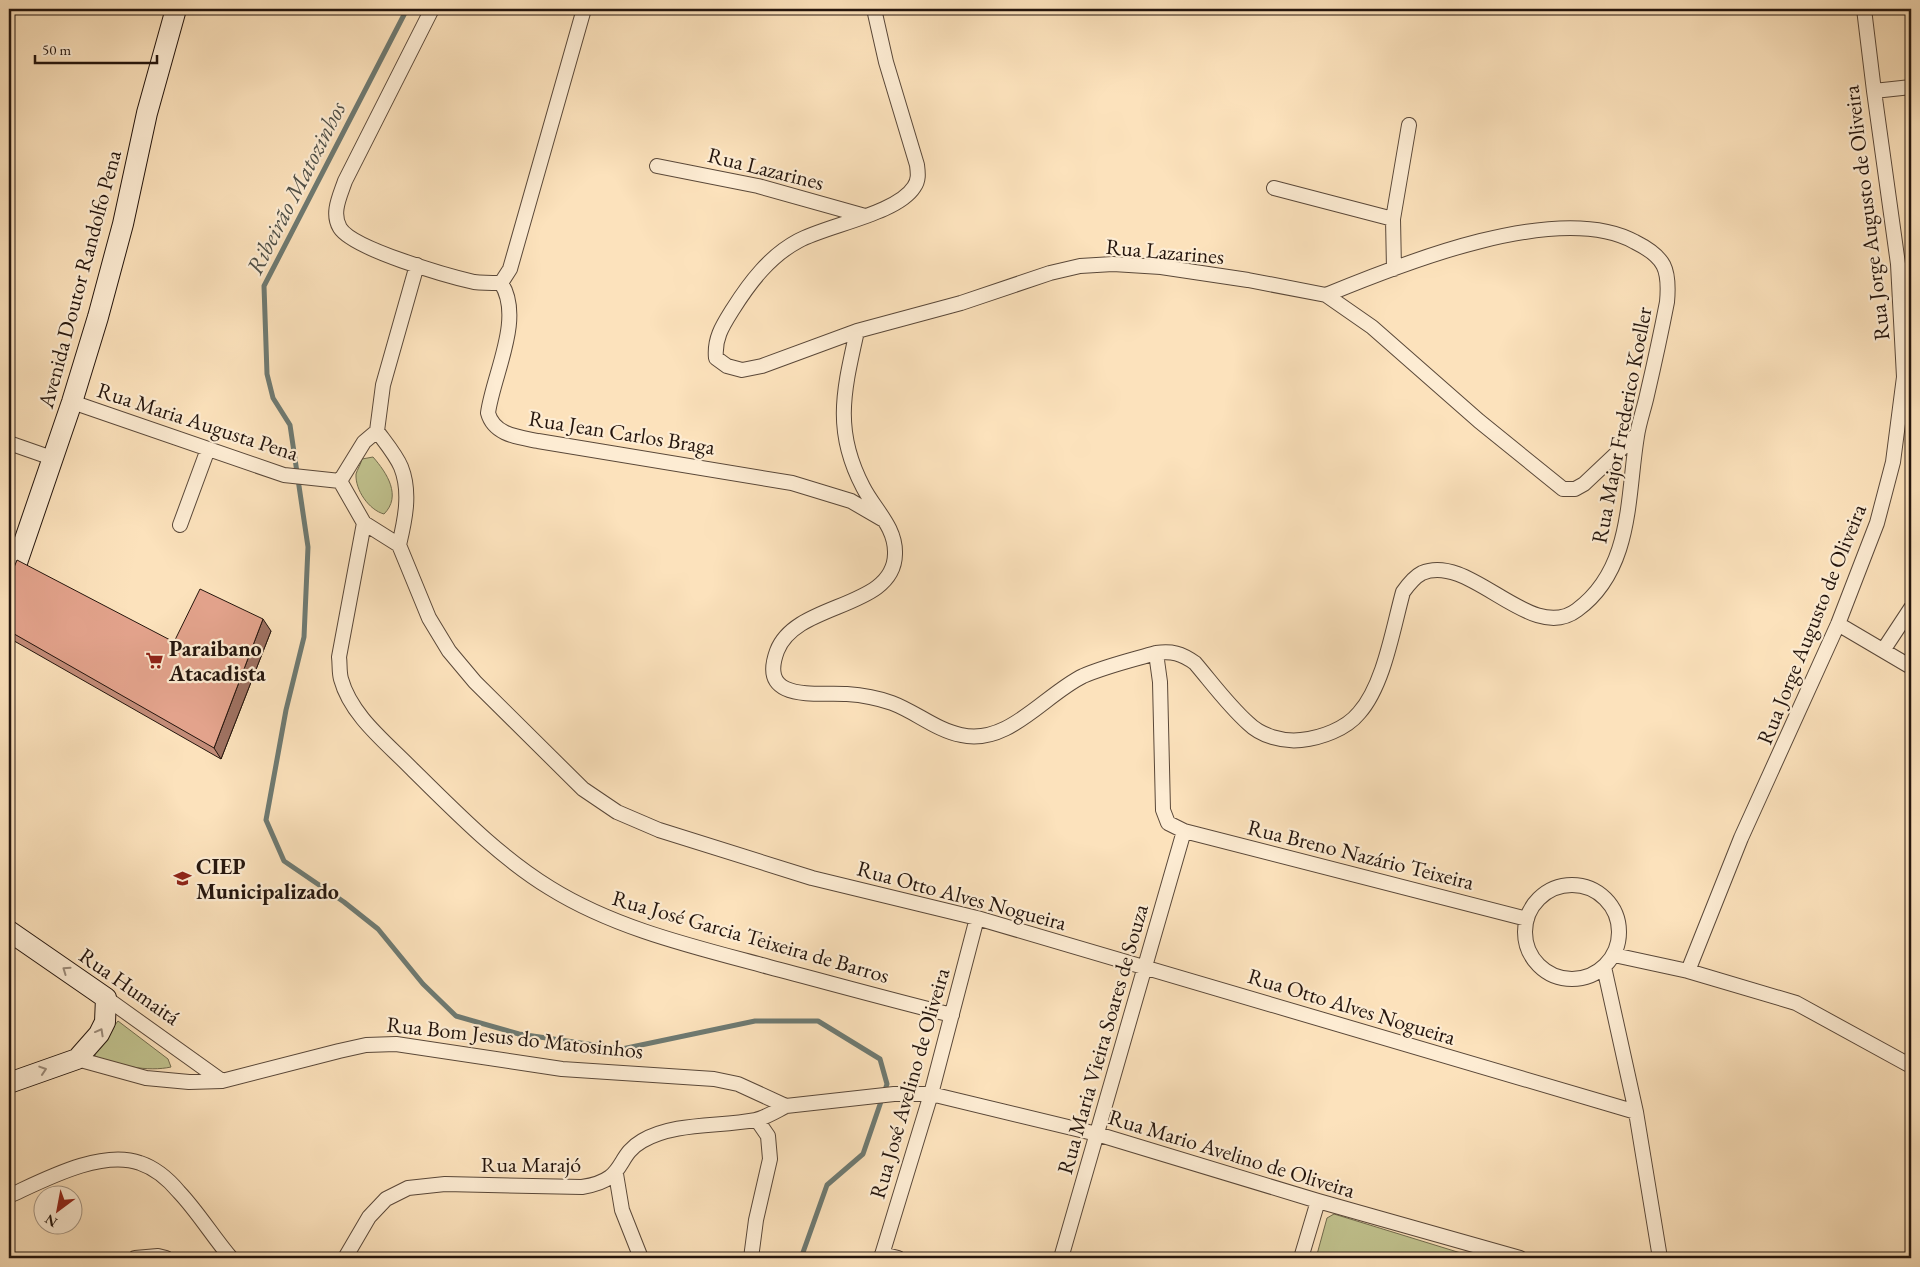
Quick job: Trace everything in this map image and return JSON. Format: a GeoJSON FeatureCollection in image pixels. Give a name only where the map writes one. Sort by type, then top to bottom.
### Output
{"type":"FeatureCollection","features":[{"type":"Feature","properties":{"kind":"main road","name":"Avenida Doutor Randolfo Pena"},"geometry":{"type":"LineString","coordinates":[[9,586],[25,568],[52,458],[72,402],[113,263],[147,113],[176,9]]}},
{"type":"Feature","properties":{"kind":"main road","name":"Rua Humaitá"},"geometry":{"type":"LineString","coordinates":[[9,931],[106,998]]}},
{"type":"Feature","properties":{"kind":"main road"},"geometry":{"type":"LineString","coordinates":[[9,1083],[77,1059],[99,1034],[105,1022],[106,998]]}},
{"type":"Feature","properties":{"kind":"street"},"geometry":{"type":"LineString","coordinates":[[432,9],[346,181],[338,200],[336,212],[338,223],[348,236],[417,265],[475,282],[501,283],[510,269],[584,9]]}},
{"type":"Feature","properties":{"kind":"street","name":"Rua Lazarines"},"geometry":{"type":"LineString","coordinates":[[874,9],[886,62],[918,165],[918,178],[914,187],[905,197],[864,216],[826,228],[797,241],[776,256],[757,274],[718,333],[715,347],[716,358],[727,366],[742,370],[771,363],[858,331],[960,303],[1050,273],[1080,266],[1114,264],[1161,267],[1248,280],[1326,295],[1372,327],[1479,421],[1563,489],[1575,489],[1584,484],[1637,434]]}},
{"type":"Feature","properties":{"kind":"street","name":"Rua Jorge Augusto de Oliveira"},"geometry":{"type":"LineString","coordinates":[[1688,971],[1722,882],[1838,624],[1877,523],[1893,462],[1904,377],[1905,264],[1874,91],[1864,9]]}},
{"type":"Feature","properties":{"kind":"street"},"geometry":{"type":"LineString","coordinates":[[1874,91],[1911,87]]}},
{"type":"Feature","properties":{"kind":"street"},"geometry":{"type":"LineString","coordinates":[[1394,270],[1393,219],[1409,125]]}},
{"type":"Feature","properties":{"kind":"street","name":"Rua Lazarines"},"geometry":{"type":"LineString","coordinates":[[657,166],[758,186],[864,216]]}},
{"type":"Feature","properties":{"kind":"street"},"geometry":{"type":"LineString","coordinates":[[1274,188],[1393,219]]}},
{"type":"Feature","properties":{"kind":"street","name":"Rua Major Frederico Koeller"},"geometry":{"type":"LineString","coordinates":[[858,331],[847,377],[843,430],[850,458],[863,488],[885,520],[893,539],[896,555],[891,570],[882,583],[867,595],[802,622],[787,634],[778,648],[773,662],[773,674],[777,683],[784,688],[804,694],[848,694],[885,700],[904,707],[939,728],[961,735],[980,737],[997,732],[1017,722],[1054,694],[1083,676],[1156,653],[1171,651],[1185,655],[1195,663],[1249,724],[1268,735],[1292,741],[1309,739],[1330,733],[1359,714],[1370,697],[1379,674],[1403,592],[1422,573],[1434,571],[1452,573],[1539,615],[1564,617],[1575,612],[1585,604],[1612,566],[1624,535],[1637,434],[1656,356],[1668,285],[1666,271],[1660,258],[1646,248],[1613,232],[1588,228],[1564,228],[1482,240],[1326,295]]}},
{"type":"Feature","properties":{"kind":"street"},"geometry":{"type":"LineString","coordinates":[[377,431],[401,467],[406,496],[405,519],[399,545],[364,523],[340,481],[364,442],[377,431],[388,367],[417,265]]}},
{"type":"Feature","properties":{"kind":"street","name":"Rua Jean Carlos Braga"},"geometry":{"type":"LineString","coordinates":[[501,283],[508,294],[510,319],[488,413],[495,427],[505,433],[538,441],[792,483],[851,501],[885,520]]}},
{"type":"Feature","properties":{"kind":"street","name":"Rua Maria Augusta Pena"},"geometry":{"type":"LineString","coordinates":[[72,402],[284,475],[340,481]]}},
{"type":"Feature","properties":{"kind":"street"},"geometry":{"type":"LineString","coordinates":[[1899,422],[1911,430]]}},
{"type":"Feature","properties":{"kind":"street"},"geometry":{"type":"LineString","coordinates":[[9,443],[52,458]]}},
{"type":"Feature","properties":{"kind":"street"},"geometry":{"type":"LineString","coordinates":[[180,526],[208,449]]}},
{"type":"Feature","properties":{"kind":"street","name":"Rua José Garcia Teixeira de Barros"},"geometry":{"type":"LineString","coordinates":[[364,523],[339,657],[340,678],[349,700],[370,726],[463,819],[510,860],[550,888],[590,910],[633,927],[722,954],[952,1015]]}},
{"type":"Feature","properties":{"kind":"street","name":"Rua Otto Alves Nogueira"},"geometry":{"type":"LineString","coordinates":[[399,545],[429,618],[449,651],[536,744],[583,789],[617,812],[659,830],[724,852],[812,878],[977,918],[1146,966],[1636,1112]]}},
{"type":"Feature","properties":{"kind":"street"},"geometry":{"type":"LineString","coordinates":[[1884,649],[1911,608]]}},
{"type":"Feature","properties":{"kind":"street"},"geometry":{"type":"LineString","coordinates":[[1838,624],[1884,649],[1911,667]]}},
{"type":"Feature","properties":{"kind":"street"},"geometry":{"type":"LineString","coordinates":[[1156,653],[1160,682],[1163,810],[1168,823],[1184,831]]}},
{"type":"Feature","properties":{"kind":"street","name":"Rua Breno Nazário Teixeira"},"geometry":{"type":"LineString","coordinates":[[1184,831],[1527,919]]}},
{"type":"Feature","properties":{"kind":"street","name":"Rua Maria Vieira Soares de Souza"},"geometry":{"type":"LineString","coordinates":[[1061,1258],[1184,831]]}},
{"type":"Feature","properties":{"kind":"street"},"geometry":{"type":"LineString","coordinates":[[1567,886],[1590,889],[1608,903],[1619,924],[1619,940],[1614,955],[1604,967],[1592,975],[1577,979],[1562,978],[1547,972],[1536,962],[1528,949],[1525,934],[1527,919],[1534,905],[1545,894],[1567,886]]}},
{"type":"Feature","properties":{"kind":"street","name":"Rua José Avelino de Oliveira"},"geometry":{"type":"LineString","coordinates":[[881,1256],[931,1094],[977,918]]}},
{"type":"Feature","properties":{"kind":"street"},"geometry":{"type":"LineString","coordinates":[[1614,955],[1688,971],[1796,1003],[1911,1066]]}},
{"type":"Feature","properties":{"kind":"street"},"geometry":{"type":"LineString","coordinates":[[1604,967],[1636,1112],[1660,1258]]}},
{"type":"Feature","properties":{"kind":"street","name":"Rua Humaitá"},"geometry":{"type":"LineString","coordinates":[[106,998],[222,1081]]}},
{"type":"Feature","properties":{"kind":"street","name":"Rua Bom Jesus do Matosinhos"},"geometry":{"type":"LineString","coordinates":[[77,1059],[146,1078],[189,1082],[222,1081],[348,1049],[396,1044],[562,1069],[714,1079],[738,1084],[786,1106]]}},
{"type":"Feature","properties":{"kind":"street"},"geometry":{"type":"LineString","coordinates":[[641,1258],[622,1210],[616,1174],[627,1156],[641,1141],[665,1132],[757,1120],[786,1106],[894,1094],[931,1094]]}},
{"type":"Feature","properties":{"kind":"street","name":"Rua Mario Avelino de Oliveira"},"geometry":{"type":"LineString","coordinates":[[931,1094],[1097,1134],[1490,1254],[1520,1258]]}},
{"type":"Feature","properties":{"kind":"street"},"geometry":{"type":"LineString","coordinates":[[751,1258],[756,1220],[770,1160],[768,1136],[757,1120]]}},
{"type":"Feature","properties":{"kind":"street"},"geometry":{"type":"LineString","coordinates":[[9,1196],[60,1173],[87,1164],[117,1160],[139,1162],[160,1173],[180,1192],[231,1258]]}},
{"type":"Feature","properties":{"kind":"street","name":"Rua Marajó"},"geometry":{"type":"LineString","coordinates":[[345,1258],[369,1217],[386,1199],[408,1188],[445,1184],[582,1187],[600,1184],[616,1174]]}},
{"type":"Feature","properties":{"kind":"street"},"geometry":{"type":"LineString","coordinates":[[1302,1258],[1318,1201]]}},
{"type":"Feature","properties":{"kind":"street"},"geometry":{"type":"LineString","coordinates":[[135,1258],[158,1256],[166,1258]]}},
{"type":"Feature","properties":{"kind":"street"},"geometry":{"type":"LineString","coordinates":[[881,1256],[898,1258]]}},
{"type":"Feature","properties":{"kind":"green space"},"geometry":{"type":"Polygon","coordinates":[[[373,457],[387,477],[392,492],[392,500],[384,514],[368,504],[360,493],[356,480],[356,474],[362,459],[373,457]]]}},
{"type":"Feature","properties":{"kind":"green space"},"geometry":{"type":"Polygon","coordinates":[[[118,1021],[168,1059],[171,1067],[153,1069],[133,1067],[113,1063],[95,1056],[94,1052],[118,1021]]]}},
{"type":"Feature","properties":{"kind":"green space"},"geometry":{"type":"Polygon","coordinates":[[[1334,1214],[1477,1258],[1316,1258],[1327,1218],[1334,1214]]]}},
{"type":"Feature","properties":{"kind":"building","name":"Paraibano Atacadista"},"geometry":{"type":"Polygon","coordinates":[[[17,560],[174,642],[200,589],[263,619],[214,748],[9,631],[9,580],[17,560]]]}},
{"type":"Feature","properties":{"kind":"waterway","name":"Ribeirão Matozinhos"},"geometry":{"type":"LineString","coordinates":[[407,9],[264,286],[267,374],[273,398],[290,425],[308,547],[304,637],[286,710],[266,820],[284,861],[344,902],[378,929],[423,984],[456,1016],[519,1034],[622,1049],[755,1021],[818,1021],[880,1059],[887,1084],[863,1154],[827,1185],[801,1258]]}},
{"type":"Feature","properties":{"kind":"place","name":"Paraibano Atacadista"},"geometry":{"type":"Point","coordinates":[155,661]}},
{"type":"Feature","properties":{"kind":"place","name":"CIEP Municipalizado"},"geometry":{"type":"Point","coordinates":[182,879]}}]}
